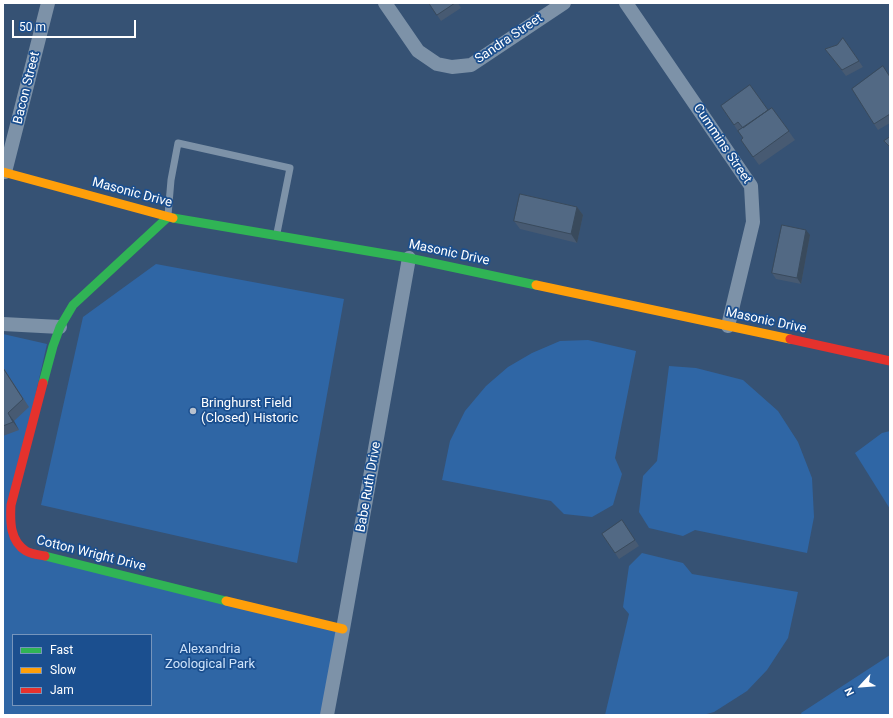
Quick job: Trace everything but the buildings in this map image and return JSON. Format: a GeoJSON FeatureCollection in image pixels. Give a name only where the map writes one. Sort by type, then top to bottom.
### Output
{"type":"FeatureCollection","features":[{"type":"Feature","properties":{"kind":"main road","name":"Masonic Drive"},"geometry":{"type":"LineString","coordinates":[[4,172],[168,217],[409,258],[890,361]]}},
{"type":"Feature","properties":{"kind":"main road","name":"Cotton Wright Drive"},"geometry":{"type":"LineString","coordinates":[[168,217],[72,305],[60,327],[53,346],[11,505],[10,522],[12,534],[18,544],[27,552],[343,629]]}},
{"type":"Feature","properties":{"kind":"street","name":"Bacon Street"},"geometry":{"type":"LineString","coordinates":[[4,172],[48,3]]}},
{"type":"Feature","properties":{"kind":"street","name":"Sandra Street"},"geometry":{"type":"LineString","coordinates":[[386,3],[418,51],[437,64],[452,67],[471,65],[564,3]]}},
{"type":"Feature","properties":{"kind":"street","name":"Cummins Street"},"geometry":{"type":"LineString","coordinates":[[626,3],[751,186],[753,222],[728,326]]}},
{"type":"Feature","properties":{"kind":"street","name":"Babe Ruth Drive"},"geometry":{"type":"LineString","coordinates":[[327,715],[409,258]]}},
{"type":"Feature","properties":{"kind":"street"},"geometry":{"type":"LineString","coordinates":[[3,324],[60,327]]}},
{"type":"Feature","properties":{"kind":"lane"},"geometry":{"type":"LineString","coordinates":[[168,217],[171,180],[178,143],[290,168],[276,235]]}},
{"type":"Feature","properties":{"kind":"green space","name":"Bringhurst Field (Closed) Historic"},"geometry":{"type":"Polygon","coordinates":[[[156,264],[344,299],[297,563],[41,505],[83,317],[156,264]]]}},
{"type":"Feature","properties":{"kind":"green space","name":"Alexandria Zoological Park"},"geometry":{"type":"Polygon","coordinates":[[[3,334],[47,344],[10,507],[18,545],[342,630],[326,715],[3,715],[3,334]]]}},
{"type":"Feature","properties":{"kind":"green space"},"geometry":{"type":"Polygon","coordinates":[[[588,340],[636,351],[615,458],[622,474],[613,505],[592,517],[564,514],[551,501],[442,480],[450,441],[465,411],[486,386],[508,367],[532,353],[560,341],[588,340]]]}},
{"type":"Feature","properties":{"kind":"green space"},"geometry":{"type":"Polygon","coordinates":[[[669,366],[696,368],[743,380],[778,411],[798,442],[812,478],[814,517],[807,553],[695,530],[683,536],[649,528],[639,512],[643,476],[657,461],[669,366]]]}},
{"type":"Feature","properties":{"kind":"green space"},"geometry":{"type":"Polygon","coordinates":[[[890,431],[890,509],[855,453],[882,433],[890,431]]]}},
{"type":"Feature","properties":{"kind":"green space"},"geometry":{"type":"Polygon","coordinates":[[[642,553],[683,563],[692,574],[798,592],[788,638],[767,670],[747,691],[714,712],[703,715],[605,715],[629,614],[623,607],[629,566],[642,553]]]}},
{"type":"Feature","properties":{"kind":"green space"},"geometry":{"type":"Polygon","coordinates":[[[890,655],[890,715],[802,715],[801,713],[890,655]]]}},
{"type":"Feature","properties":{"kind":"traffic: fast"},"geometry":{"type":"LineString","coordinates":[[43,383],[60,327],[73,305],[168,217]]}},
{"type":"Feature","properties":{"kind":"traffic: fast"},"geometry":{"type":"LineString","coordinates":[[173,218],[409,258],[536,285]]}},
{"type":"Feature","properties":{"kind":"traffic: fast"},"geometry":{"type":"LineString","coordinates":[[45,556],[226,601]]}},
{"type":"Feature","properties":{"kind":"traffic: slow"},"geometry":{"type":"LineString","coordinates":[[3,172],[173,218]]}},
{"type":"Feature","properties":{"kind":"traffic: slow"},"geometry":{"type":"LineString","coordinates":[[536,285],[790,339]]}},
{"type":"Feature","properties":{"kind":"traffic: slow"},"geometry":{"type":"LineString","coordinates":[[226,601],[343,629]]}},
{"type":"Feature","properties":{"kind":"traffic: jam"},"geometry":{"type":"LineString","coordinates":[[790,339],[890,361]]}},
{"type":"Feature","properties":{"kind":"traffic: jam"},"geometry":{"type":"LineString","coordinates":[[43,383],[11,505],[11,524],[14,537],[21,547],[30,553],[45,556]]}},
{"type":"Feature","properties":{"kind":"place","name":"Bringhurst Field (Closed) Historic"},"geometry":{"type":"Point","coordinates":[193,411]}}]}
